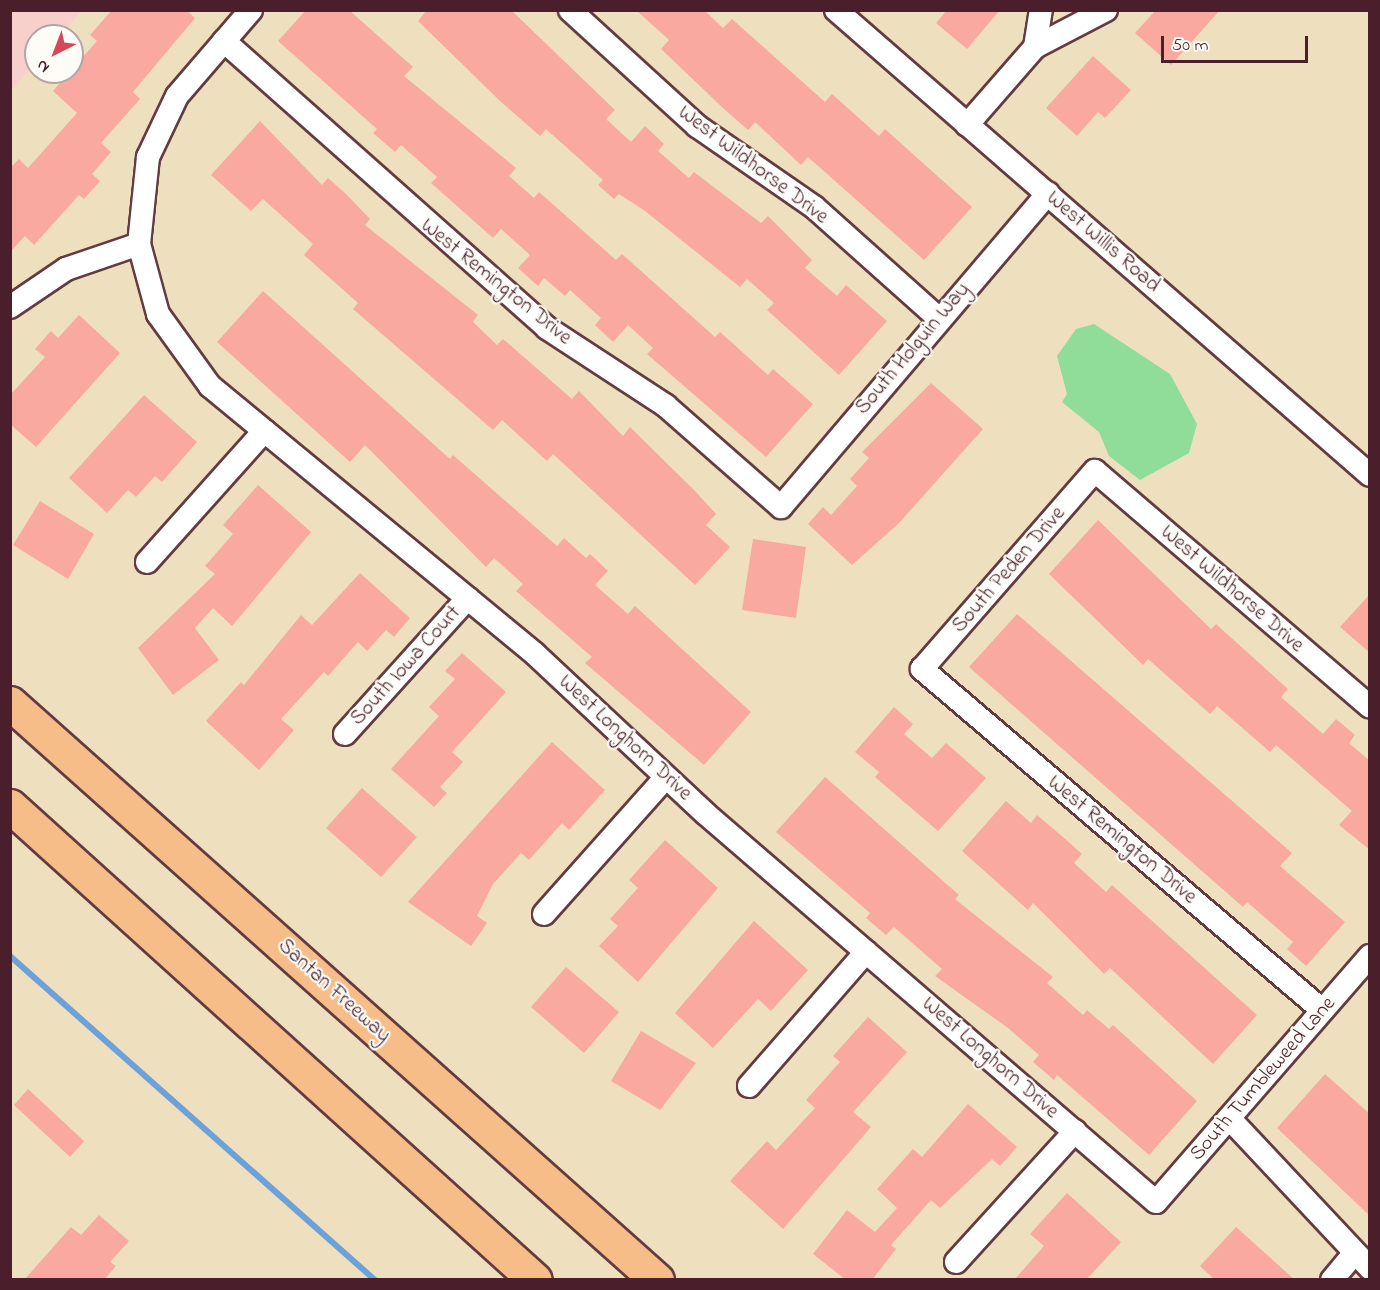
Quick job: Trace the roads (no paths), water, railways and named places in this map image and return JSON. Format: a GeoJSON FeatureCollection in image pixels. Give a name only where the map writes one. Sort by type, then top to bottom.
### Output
{"type":"FeatureCollection","features":[{"type":"Feature","properties":{"kind":"highway"},"geometry":{"type":"LineString","coordinates":[[10,691],[53,740]]}},
{"type":"Feature","properties":{"kind":"highway","name":"Santan Freeway"},"geometry":{"type":"LineString","coordinates":[[10,703],[657,1280]]}},
{"type":"Feature","properties":{"kind":"highway"},"geometry":{"type":"LineString","coordinates":[[10,806],[536,1280]]}},
{"type":"Feature","properties":{"kind":"street"},"geometry":{"type":"LineString","coordinates":[[10,307],[66,269],[139,244],[148,157],[177,96],[251,10]]}},
{"type":"Feature","properties":{"kind":"street","name":"West Wildhorse Drive"},"geometry":{"type":"LineString","coordinates":[[570,10],[697,126],[814,207],[938,318]]}},
{"type":"Feature","properties":{"kind":"street","name":"West Willis Road"},"geometry":{"type":"LineString","coordinates":[[836,10],[1370,475]]}},
{"type":"Feature","properties":{"kind":"street"},"geometry":{"type":"LineString","coordinates":[[1035,47],[1041,10]]}},
{"type":"Feature","properties":{"kind":"street"},"geometry":{"type":"LineString","coordinates":[[968,125],[1035,47],[1106,10]]}},
{"type":"Feature","properties":{"kind":"street","name":"West Remington Drive"},"geometry":{"type":"LineString","coordinates":[[224,40],[547,328],[666,406],[781,507]]}},
{"type":"Feature","properties":{"kind":"street","name":"South Holguin Way"},"geometry":{"type":"LineString","coordinates":[[781,507],[938,318],[1048,193]]}},
{"type":"Feature","properties":{"kind":"street","name":"West Longhorn Drive"},"geometry":{"type":"LineString","coordinates":[[139,244],[158,314],[210,386],[468,598],[666,777],[1156,1202]]}},
{"type":"Feature","properties":{"kind":"street"},"geometry":{"type":"LineString","coordinates":[[147,562],[264,431]]}},
{"type":"Feature","properties":{"kind":"street","name":"West Wildhorse Drive"},"geometry":{"type":"LineString","coordinates":[[1095,471],[1370,707]]}},
{"type":"Feature","properties":{"kind":"street","name":"South Peden Drive"},"geometry":{"type":"LineString","coordinates":[[922,669],[1095,471]]}},
{"type":"Feature","properties":{"kind":"street","name":"South Iowa Court"},"geometry":{"type":"LineString","coordinates":[[345,734],[468,598]]}},
{"type":"Feature","properties":{"kind":"street","name":"West Remington Drive"},"geometry":{"type":"LineString","coordinates":[[922,669],[1322,1011]]}},
{"type":"Feature","properties":{"kind":"street"},"geometry":{"type":"LineString","coordinates":[[544,914],[666,777]]}},
{"type":"Feature","properties":{"kind":"street"},"geometry":{"type":"LineString","coordinates":[[749,1086],[866,952]]}},
{"type":"Feature","properties":{"kind":"street","name":"South Tumbleweed Lane"},"geometry":{"type":"LineString","coordinates":[[1156,1202],[1370,956]]}},
{"type":"Feature","properties":{"kind":"street"},"geometry":{"type":"LineString","coordinates":[[1229,1118],[1362,1260],[1332,1280]]}},
{"type":"Feature","properties":{"kind":"street"},"geometry":{"type":"LineString","coordinates":[[956,1263],[1075,1131]]}},
{"type":"Feature","properties":{"kind":"waterway"},"geometry":{"type":"LineString","coordinates":[[10,956],[375,1280]]}}]}
